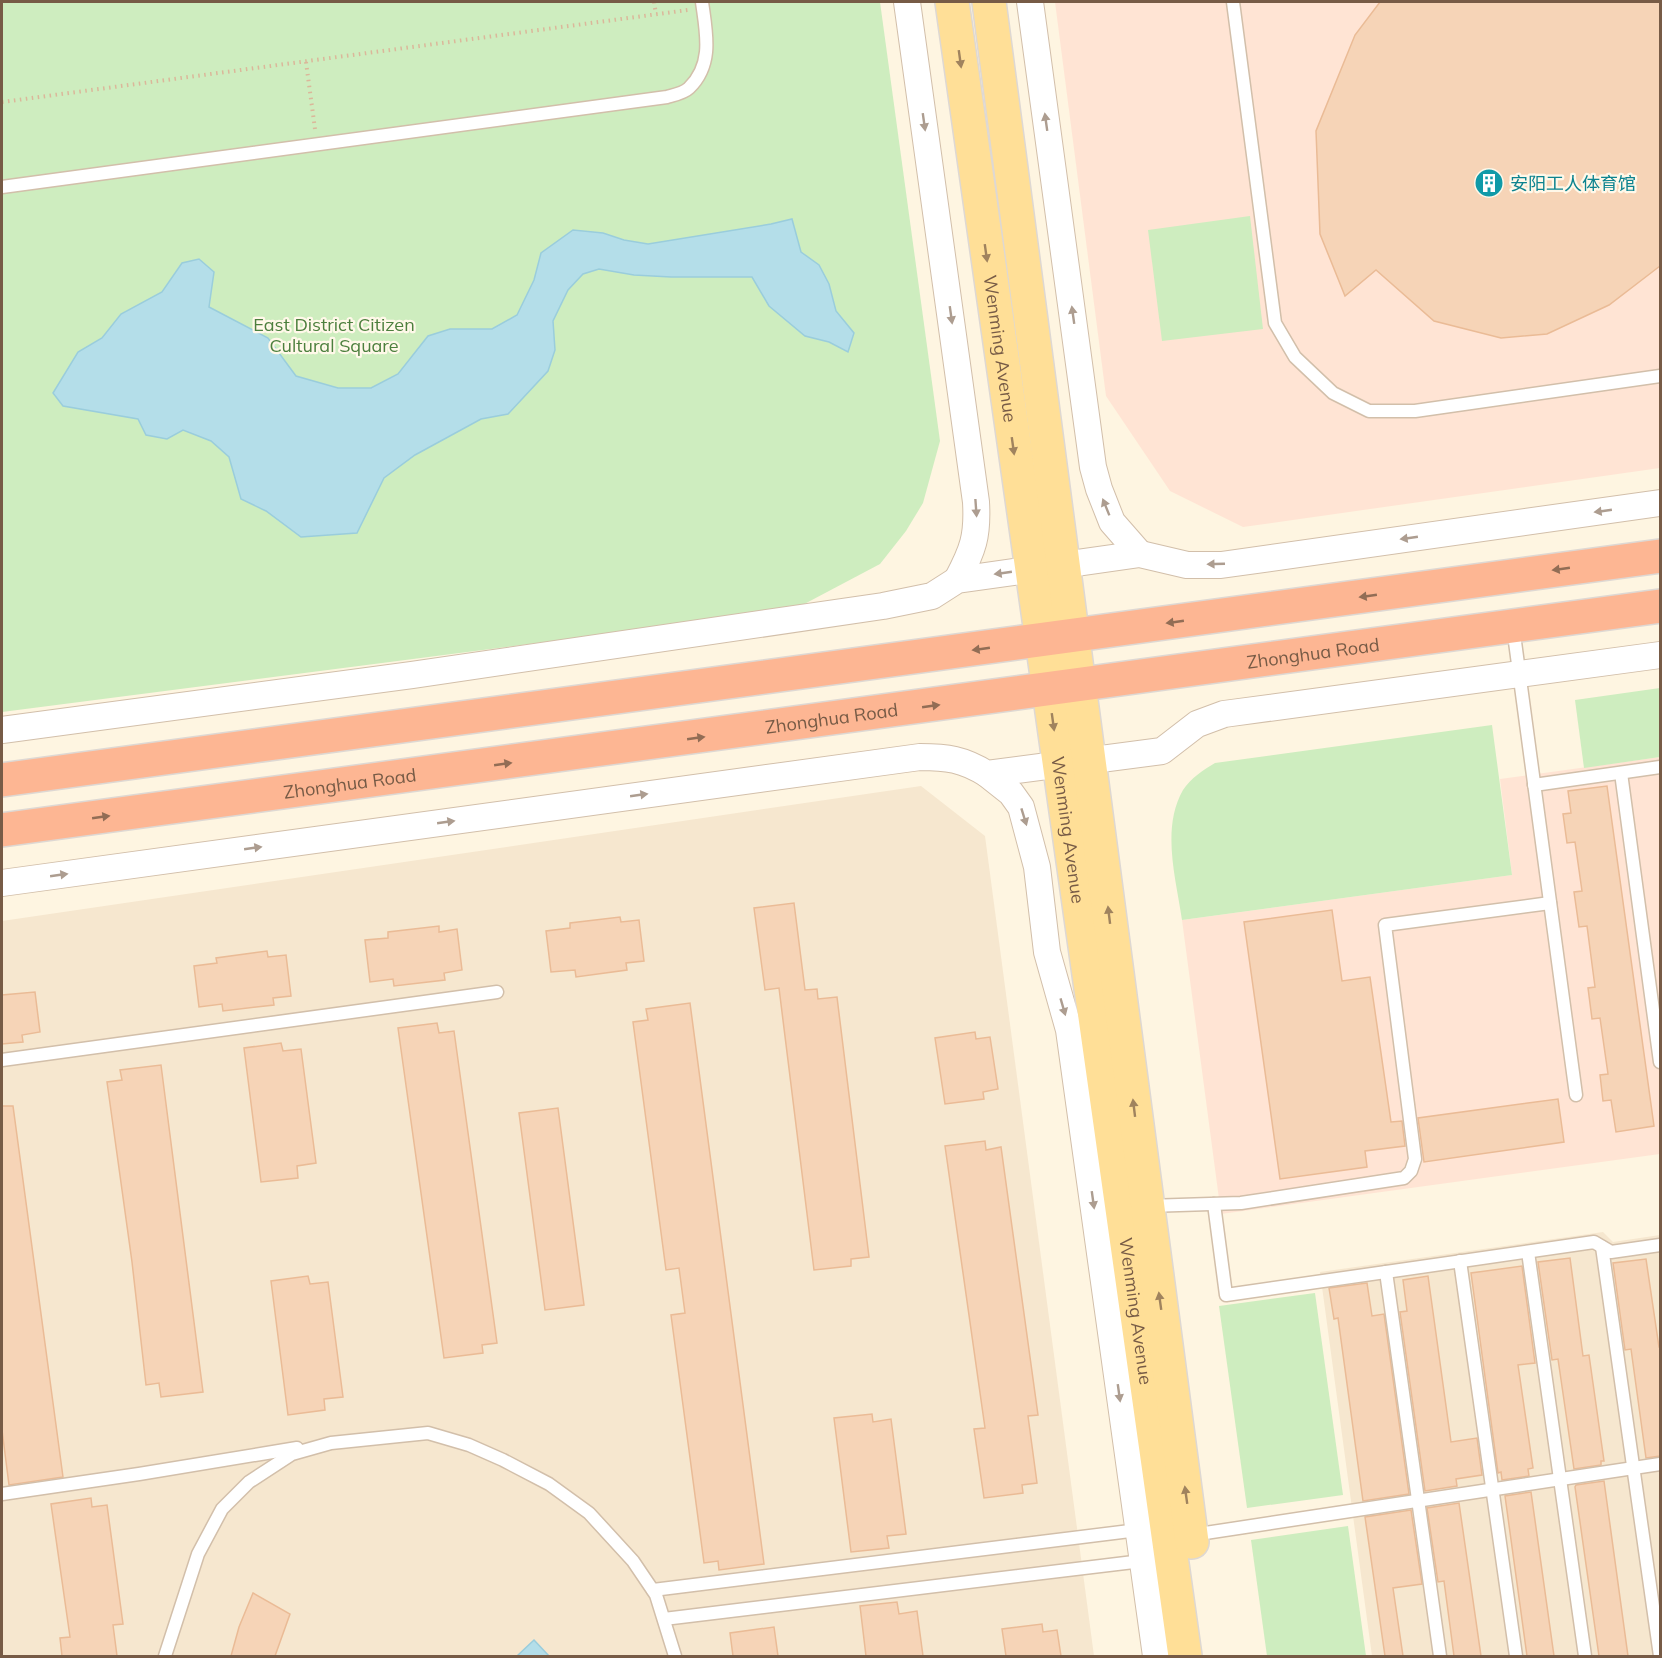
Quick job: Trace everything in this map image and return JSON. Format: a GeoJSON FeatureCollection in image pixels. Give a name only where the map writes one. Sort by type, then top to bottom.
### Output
{"type":"FeatureCollection","features":[{"type":"Feature","properties":{"kind":"highway"},"geometry":{"type":"LineString","coordinates":[[2,780],[1660,556]]}},
{"type":"Feature","properties":{"kind":"highway","name":"Zhonghua Road"},"geometry":{"type":"LineString","coordinates":[[2,830],[1660,606]]}},
{"type":"Feature","properties":{"kind":"main road","name":"Wenming Avenue"},"geometry":{"type":"LineString","coordinates":[[952,2],[1031,569],[1057,638]]}},
{"type":"Feature","properties":{"kind":"main road","name":"Wenming Avenue"},"geometry":{"type":"LineString","coordinates":[[988,2],[1063,565],[1057,638],[1185,1656]]}},
{"type":"Feature","properties":{"kind":"main road","name":"Wenming Avenue"},"geometry":{"type":"LineString","coordinates":[[1074,762],[1147,1206],[1208,1656]]}},
{"type":"Feature","properties":{"kind":"street"},"geometry":{"type":"LineString","coordinates":[[907,2],[976,502],[977,522],[971,554],[957,579]]}},
{"type":"Feature","properties":{"kind":"street"},"geometry":{"type":"LineString","coordinates":[[1030,2],[1093,467],[1112,522],[1140,554]]}},
{"type":"Feature","properties":{"kind":"street"},"geometry":{"type":"LineString","coordinates":[[2,730],[400,676],[883,606],[932,596],[957,579],[1140,554],[1187,565],[1221,565],[1660,503]]}},
{"type":"Feature","properties":{"kind":"street"},"geometry":{"type":"LineString","coordinates":[[987,774],[1162,751],[1197,724],[1224,714],[1660,655]]}},
{"type":"Feature","properties":{"kind":"street"},"geometry":{"type":"LineString","coordinates":[[2,883],[920,757],[949,757],[987,774],[1011,793],[1021,807],[1036,867],[1047,952],[1069,1030],[1156,1656]]}},
{"type":"Feature","properties":{"kind":"lane"},"geometry":{"type":"LineString","coordinates":[[1233,2],[1275,323],[1295,357],[1333,393],[1369,411],[1415,411],[1660,376]]}},
{"type":"Feature","properties":{"kind":"lane"},"geometry":{"type":"LineString","coordinates":[[2,187],[667,98],[688,89],[704,66],[708,45],[703,5]]}},
{"type":"Feature","properties":{"kind":"lane"},"geometry":{"type":"LineString","coordinates":[[1513,626],[1576,1095]]}},
{"type":"Feature","properties":{"kind":"lane"},"geometry":{"type":"LineString","coordinates":[[1534,784],[1660,767]]}},
{"type":"Feature","properties":{"kind":"lane"},"geometry":{"type":"LineString","coordinates":[[1621,773],[1660,1062]]}},
{"type":"Feature","properties":{"kind":"lane"},"geometry":{"type":"LineString","coordinates":[[1147,1206],[1241,1203],[1404,1178],[1411,1172],[1415,1160],[1385,925],[1550,903]]}},
{"type":"Feature","properties":{"kind":"lane"},"geometry":{"type":"LineString","coordinates":[[2,1060],[497,992]]}},
{"type":"Feature","properties":{"kind":"lane"},"geometry":{"type":"LineString","coordinates":[[1214,1204],[1226,1295],[1594,1242],[1611,1252],[1660,1245]]}},
{"type":"Feature","properties":{"kind":"lane"},"geometry":{"type":"LineString","coordinates":[[1602,1247],[1660,1656]]}},
{"type":"Feature","properties":{"kind":"lane"},"geometry":{"type":"LineString","coordinates":[[1528,1252],[1585,1656]]}},
{"type":"Feature","properties":{"kind":"lane"},"geometry":{"type":"LineString","coordinates":[[1460,1261],[1516,1656]]}},
{"type":"Feature","properties":{"kind":"lane"},"geometry":{"type":"LineString","coordinates":[[1386,1272],[1440,1656]]}},
{"type":"Feature","properties":{"kind":"lane"},"geometry":{"type":"LineString","coordinates":[[2,1494],[331,1443],[428,1433],[469,1445],[503,1460],[549,1484],[589,1513],[633,1561],[653,1590],[675,1656]]}},
{"type":"Feature","properties":{"kind":"lane"},"geometry":{"type":"LineString","coordinates":[[165,1656],[198,1554],[222,1509],[249,1482],[292,1454],[331,1443]]}},
{"type":"Feature","properties":{"kind":"lane"},"geometry":{"type":"LineString","coordinates":[[1191,1536],[1660,1464]]}},
{"type":"Feature","properties":{"kind":"lane"},"geometry":{"type":"LineString","coordinates":[[653,1590],[1138,1530]]}},
{"type":"Feature","properties":{"kind":"lane"},"geometry":{"type":"LineString","coordinates":[[664,1619],[1143,1561]]}},
{"type":"Feature","properties":{"kind":"path"},"geometry":{"type":"LineString","coordinates":[[654,2],[656,14]]}},
{"type":"Feature","properties":{"kind":"path"},"geometry":{"type":"LineString","coordinates":[[2,102],[656,14],[703,5]]}},
{"type":"Feature","properties":{"kind":"path"},"geometry":{"type":"LineString","coordinates":[[306,62],[317,144]]}},
{"type":"Feature","properties":{"kind":"shaded area"},"geometry":{"type":"Polygon","coordinates":[[[1055,2],[1660,2],[1660,468],[1243,527],[1170,491],[1106,396],[1055,2]]]}},
{"type":"Feature","properties":{"kind":"shaded area"},"geometry":{"type":"Polygon","coordinates":[[[1660,757],[1660,1154],[1221,1214],[1182,920],[1512,875],[1500,779],[1660,757]]]}},
{"type":"Feature","properties":{"kind":"shaded area"},"geometry":{"type":"Polygon","coordinates":[[[921,786],[985,836],[1094,1656],[2,1656],[2,921],[921,786]]]}},
{"type":"Feature","properties":{"kind":"shaded area"},"geometry":{"type":"Polygon","coordinates":[[[1603,1232],[1613,1242],[1660,1235],[1660,1656],[1372,1656],[1320,1272],[1603,1232]]]}},
{"type":"Feature","properties":{"kind":"green space","name":"East District Citizen Cultural Square"},"geometry":{"type":"Polygon","coordinates":[[[2,2],[880,2],[940,441],[923,503],[906,531],[880,564],[793,610],[2,712],[2,2]]]}},
{"type":"Feature","properties":{"kind":"green space"},"geometry":{"type":"Polygon","coordinates":[[[1250,216],[1263,329],[1162,341],[1148,230],[1250,216]]]}},
{"type":"Feature","properties":{"kind":"green space"},"geometry":{"type":"Polygon","coordinates":[[[1660,688],[1660,757],[1584,768],[1575,700],[1660,688]]]}},
{"type":"Feature","properties":{"kind":"green space"},"geometry":{"type":"Polygon","coordinates":[[[1492,725],[1512,875],[1182,920],[1172,854],[1173,821],[1176,805],[1183,790],[1202,771],[1215,763],[1492,725]]]}},
{"type":"Feature","properties":{"kind":"green space"},"geometry":{"type":"Polygon","coordinates":[[[1315,1293],[1343,1495],[1247,1508],[1219,1306],[1315,1293]]]}},
{"type":"Feature","properties":{"kind":"green space"},"geometry":{"type":"Polygon","coordinates":[[[1348,1526],[1366,1656],[1267,1656],[1251,1540],[1348,1526]]]}},
{"type":"Feature","properties":{"kind":"water"},"geometry":{"type":"Polygon","coordinates":[[[792,219],[801,252],[819,265],[829,284],[836,311],[854,333],[848,352],[829,342],[805,336],[769,306],[752,277],[671,277],[634,275],[599,269],[583,274],[568,290],[553,321],[555,350],[548,371],[508,414],[481,419],[415,455],[384,478],[357,533],[301,537],[266,511],[241,499],[229,457],[211,441],[183,430],[167,439],[146,435],[138,419],[63,406],[53,393],[78,352],[102,338],[121,314],[162,292],[182,263],[199,259],[214,272],[209,307],[268,338],[296,376],[338,388],[371,388],[398,374],[428,336],[450,329],[492,329],[517,315],[534,280],[541,253],[573,230],[603,233],[624,240],[648,244],[792,219]]]}},
{"type":"Feature","properties":{"kind":"water"},"geometry":{"type":"Polygon","coordinates":[[[534,1640],[549,1656],[517,1656],[534,1640]]]}},
{"type":"Feature","properties":{"kind":"building","name":"安阳工人体育馆"},"geometry":{"type":"Polygon","coordinates":[[[1380,2],[1660,2],[1660,266],[1609,305],[1547,334],[1501,338],[1434,321],[1376,270],[1345,296],[1320,234],[1316,131],[1355,35],[1380,2]]]}},
{"type":"Feature","properties":{"kind":"building"},"geometry":{"type":"Polygon","coordinates":[[[1607,786],[1654,1126],[1616,1132],[1611,1100],[1603,1101],[1600,1075],[1608,1074],[1600,1018],[1592,1019],[1588,988],[1595,987],[1587,926],[1579,927],[1574,892],[1582,891],[1575,842],[1567,843],[1563,814],[1571,813],[1568,791],[1607,786]]]}},
{"type":"Feature","properties":{"kind":"building"},"geometry":{"type":"Polygon","coordinates":[[[794,903],[805,990],[817,989],[818,999],[837,997],[869,1257],[851,1259],[851,1266],[814,1270],[779,988],[765,990],[754,908],[794,903]]]}},
{"type":"Feature","properties":{"kind":"building"},"geometry":{"type":"Polygon","coordinates":[[[1332,910],[1342,981],[1370,977],[1391,1122],[1402,1121],[1405,1146],[1365,1151],[1367,1167],[1280,1179],[1244,922],[1332,910]]]}},
{"type":"Feature","properties":{"kind":"building"},"geometry":{"type":"Polygon","coordinates":[[[620,917],[621,922],[639,920],[644,961],[626,963],[627,970],[576,977],[575,970],[551,972],[546,931],[570,928],[570,923],[620,917]]]}},
{"type":"Feature","properties":{"kind":"building"},"geometry":{"type":"Polygon","coordinates":[[[439,926],[439,932],[457,929],[462,970],[444,973],[445,980],[394,986],[393,979],[370,982],[365,940],[388,938],[388,932],[439,926]]]}},
{"type":"Feature","properties":{"kind":"building"},"geometry":{"type":"Polygon","coordinates":[[[267,951],[268,957],[286,955],[291,996],[273,998],[274,1005],[223,1011],[222,1004],[199,1007],[194,966],[217,963],[216,958],[267,951]]]}},
{"type":"Feature","properties":{"kind":"building"},"geometry":{"type":"Polygon","coordinates":[[[35,992],[40,1032],[22,1035],[23,1042],[2,1044],[2,995],[35,992]]]}},
{"type":"Feature","properties":{"kind":"building"},"geometry":{"type":"Polygon","coordinates":[[[690,1003],[764,1564],[719,1570],[718,1561],[704,1563],[671,1315],[685,1313],[679,1268],[666,1270],[633,1022],[648,1020],[646,1009],[690,1003]]]}},
{"type":"Feature","properties":{"kind":"building"},"geometry":{"type":"Polygon","coordinates":[[[437,1023],[439,1033],[454,1031],[497,1343],[482,1345],[483,1353],[444,1358],[398,1028],[437,1023]]]}},
{"type":"Feature","properties":{"kind":"building"},"geometry":{"type":"Polygon","coordinates":[[[975,1032],[976,1039],[990,1037],[998,1089],[983,1092],[984,1099],[945,1104],[935,1038],[975,1032]]]}},
{"type":"Feature","properties":{"kind":"building"},"geometry":{"type":"Polygon","coordinates":[[[281,1043],[283,1051],[301,1049],[316,1163],[297,1166],[298,1178],[261,1182],[244,1048],[281,1043]]]}},
{"type":"Feature","properties":{"kind":"building"},"geometry":{"type":"Polygon","coordinates":[[[161,1065],[203,1392],[161,1397],[159,1383],[146,1385],[132,1262],[107,1082],[122,1080],[120,1070],[161,1065]]]}},
{"type":"Feature","properties":{"kind":"building"},"geometry":{"type":"Polygon","coordinates":[[[1558,1099],[1564,1142],[1424,1162],[1418,1118],[1558,1099]]]}},
{"type":"Feature","properties":{"kind":"building"},"geometry":{"type":"Polygon","coordinates":[[[2,1106],[13,1106],[63,1477],[9,1485],[2,1430],[2,1106]]]}},
{"type":"Feature","properties":{"kind":"building"},"geometry":{"type":"Polygon","coordinates":[[[558,1108],[584,1305],[545,1310],[519,1113],[558,1108]]]}},
{"type":"Feature","properties":{"kind":"building"},"geometry":{"type":"Polygon","coordinates":[[[985,1141],[986,1150],[1001,1147],[1038,1415],[1028,1416],[1037,1483],[1022,1485],[1023,1493],[984,1498],[974,1429],[985,1428],[945,1146],[985,1141]]]}},
{"type":"Feature","properties":{"kind":"building"},"geometry":{"type":"Polygon","coordinates":[[[1570,1258],[1583,1356],[1589,1355],[1604,1461],[1601,1461],[1601,1465],[1574,1469],[1558,1359],[1552,1360],[1538,1262],[1570,1258]]]}},
{"type":"Feature","properties":{"kind":"building"},"geometry":{"type":"Polygon","coordinates":[[[1646,1259],[1660,1347],[1660,1456],[1646,1458],[1631,1349],[1625,1350],[1613,1263],[1646,1259]]]}},
{"type":"Feature","properties":{"kind":"building"},"geometry":{"type":"Polygon","coordinates":[[[1522,1266],[1535,1363],[1518,1365],[1533,1468],[1528,1469],[1529,1476],[1502,1480],[1501,1472],[1498,1473],[1471,1273],[1522,1266]]]}},
{"type":"Feature","properties":{"kind":"building"},"geometry":{"type":"Polygon","coordinates":[[[308,1276],[310,1284],[328,1282],[343,1397],[324,1399],[325,1410],[288,1415],[271,1281],[308,1276]]]}},
{"type":"Feature","properties":{"kind":"building"},"geometry":{"type":"Polygon","coordinates":[[[1428,1276],[1451,1442],[1477,1438],[1482,1475],[1456,1479],[1457,1486],[1425,1491],[1400,1312],[1407,1311],[1403,1280],[1428,1276]]]}},
{"type":"Feature","properties":{"kind":"building"},"geometry":{"type":"Polygon","coordinates":[[[1367,1283],[1372,1316],[1384,1314],[1409,1494],[1363,1501],[1338,1318],[1334,1319],[1329,1288],[1367,1283]]]}},
{"type":"Feature","properties":{"kind":"building"},"geometry":{"type":"Polygon","coordinates":[[[872,1414],[873,1422],[891,1419],[906,1534],[887,1536],[889,1548],[851,1552],[834,1418],[872,1414]]]}},
{"type":"Feature","properties":{"kind":"building"},"geometry":{"type":"Polygon","coordinates":[[[1604,1481],[1628,1656],[1599,1656],[1575,1487],[1604,1481]]]}},
{"type":"Feature","properties":{"kind":"building"},"geometry":{"type":"Polygon","coordinates":[[[1531,1492],[1554,1656],[1527,1656],[1505,1496],[1531,1492]]]}},
{"type":"Feature","properties":{"kind":"building"},"geometry":{"type":"Polygon","coordinates":[[[91,1498],[92,1507],[107,1505],[123,1624],[113,1625],[117,1656],[62,1656],[60,1638],[70,1637],[51,1504],[91,1498]]]}},
{"type":"Feature","properties":{"kind":"building"},"geometry":{"type":"Polygon","coordinates":[[[1459,1503],[1481,1656],[1454,1656],[1444,1581],[1438,1582],[1427,1508],[1459,1503]]]}},
{"type":"Feature","properties":{"kind":"building"},"geometry":{"type":"Polygon","coordinates":[[[1411,1510],[1422,1584],[1393,1588],[1403,1656],[1385,1656],[1365,1517],[1411,1510]]]}},
{"type":"Feature","properties":{"kind":"building"},"geometry":{"type":"Polygon","coordinates":[[[253,1593],[290,1614],[275,1656],[231,1656],[239,1627],[253,1593]]]}},
{"type":"Feature","properties":{"kind":"building"},"geometry":{"type":"Polygon","coordinates":[[[897,1602],[899,1614],[917,1611],[923,1656],[866,1656],[860,1606],[897,1602]]]}},
{"type":"Feature","properties":{"kind":"building"},"geometry":{"type":"Polygon","coordinates":[[[1042,1624],[1043,1632],[1057,1630],[1061,1656],[1006,1656],[1002,1629],[1042,1624]]]}},
{"type":"Feature","properties":{"kind":"building"},"geometry":{"type":"Polygon","coordinates":[[[774,1627],[778,1656],[733,1656],[730,1633],[774,1627]]]}},
{"type":"Feature","properties":{"kind":"place","name":"安阳工人体育馆"},"geometry":{"type":"Point","coordinates":[1489,183]}}]}
